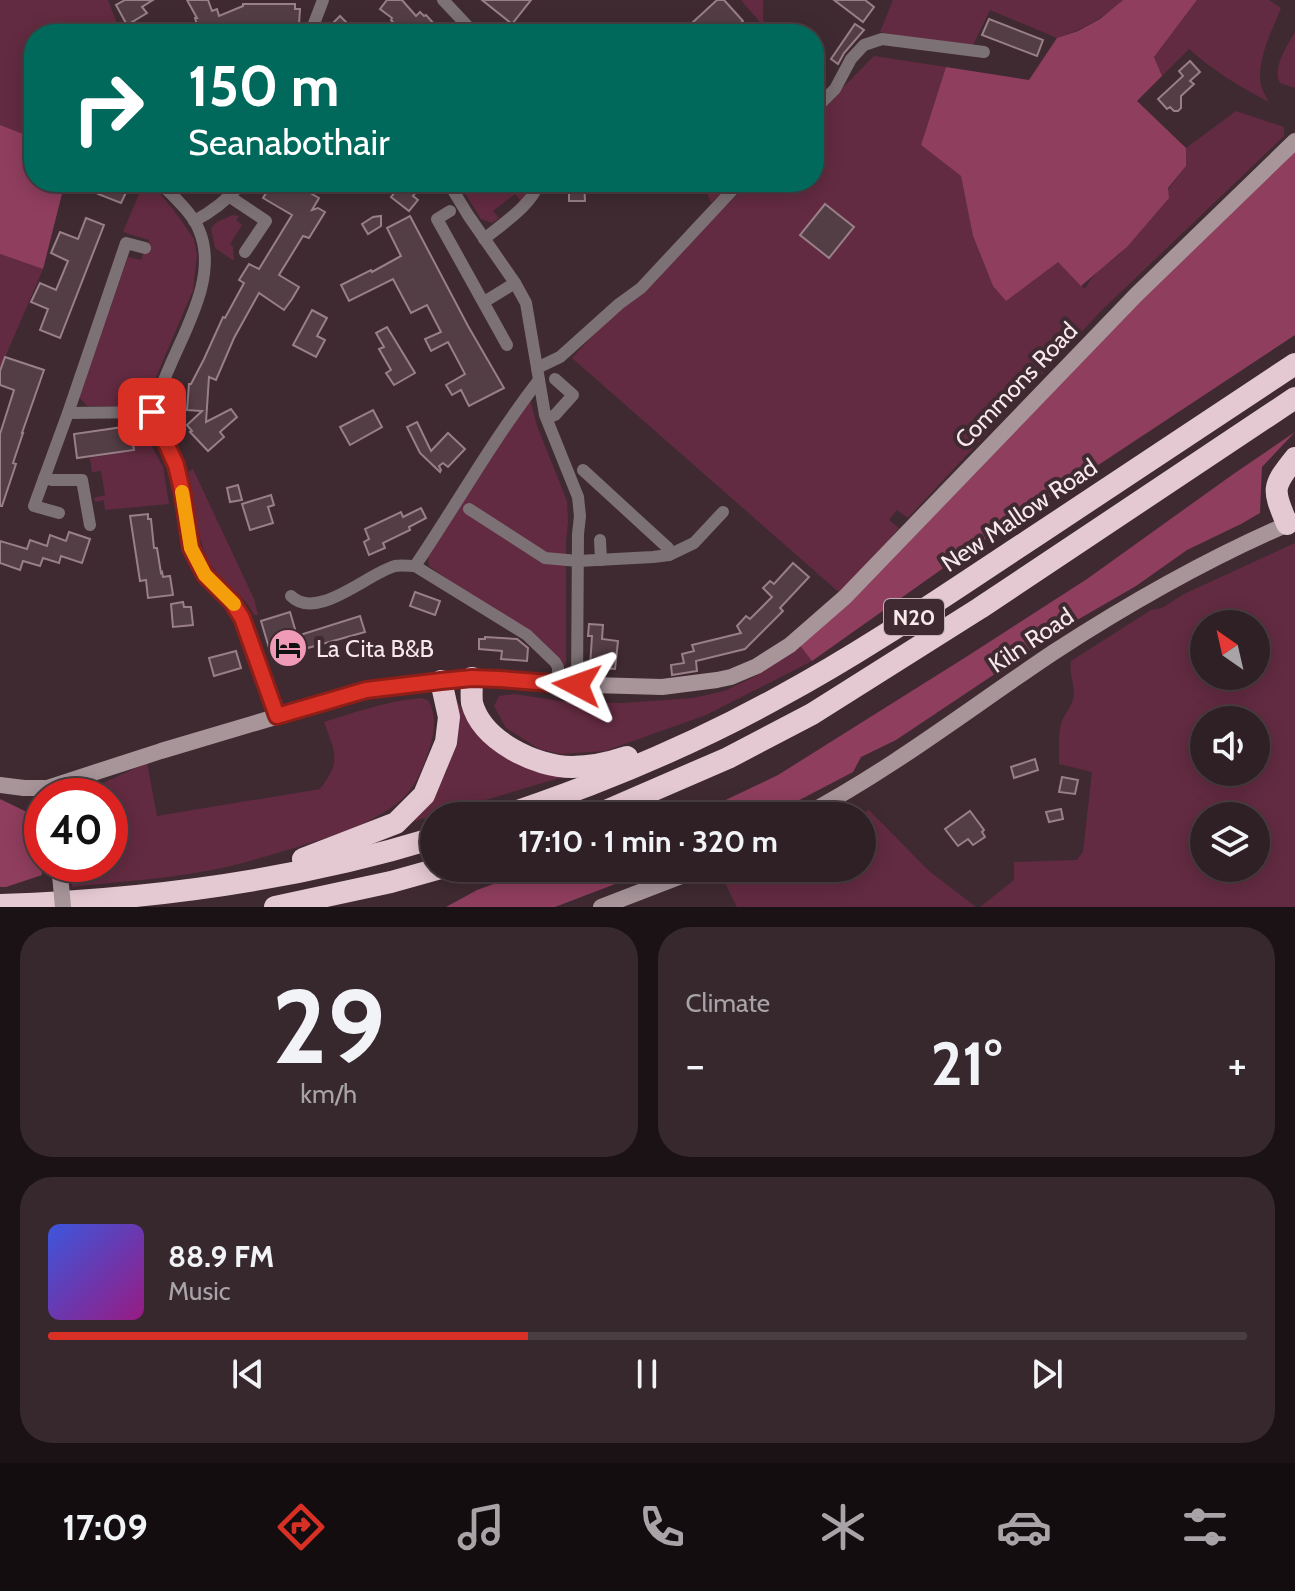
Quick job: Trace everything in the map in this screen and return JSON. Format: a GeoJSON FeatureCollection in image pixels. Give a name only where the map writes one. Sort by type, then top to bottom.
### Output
{"type":"FeatureCollection","features":[{"type":"Feature","properties":{"kind":"highway","name":"New Mallow Road"},"geometry":{"type":"LineString","coordinates":[[540,802],[626,770],[762,707],[900,626],[1295,364]]}},
{"type":"Feature","properties":{"kind":"highway","name":"N20"},"geometry":{"type":"LineString","coordinates":[[626,802],[728,758],[812,714],[980,608],[1295,398]]}},
{"type":"Feature","properties":{"kind":"highway"},"geometry":{"type":"LineString","coordinates":[[1291,523],[1275,494],[1278,480],[1295,458]]}},
{"type":"Feature","properties":{"kind":"highway","name":"N20"},"geometry":{"type":"LineString","coordinates":[[472,678],[473,704],[480,721],[488,730],[518,752],[549,764],[570,767],[592,766],[632,756],[762,707]]}},
{"type":"Feature","properties":{"kind":"highway"},"geometry":{"type":"LineString","coordinates":[[246,881],[396,823],[424,795],[446,742],[449,717],[441,681]]}},
{"type":"Feature","properties":{"kind":"highway"},"geometry":{"type":"LineString","coordinates":[[0,905],[100,899],[246,881],[337,863],[420,842]]}},
{"type":"Feature","properties":{"kind":"highway"},"geometry":{"type":"LineString","coordinates":[[275,907],[420,874]]}},
{"type":"Feature","properties":{"kind":"street"},"geometry":{"type":"LineString","coordinates":[[314,24],[323,0]]}},
{"type":"Feature","properties":{"kind":"street"},"geometry":{"type":"LineString","coordinates":[[443,0],[466,24]]}},
{"type":"Feature","properties":{"kind":"street"},"geometry":{"type":"LineString","coordinates":[[824,100],[835,89],[851,59],[864,45],[882,39],[984,52]]}},
{"type":"Feature","properties":{"kind":"street","name":"Commons Road"},"geometry":{"type":"LineString","coordinates":[[90,778],[366,690],[472,678],[662,687],[731,677],[769,659],[820,620],[855,587],[1136,295],[1295,141]]}},
{"type":"Feature","properties":{"kind":"street"},"geometry":{"type":"LineString","coordinates":[[169,192],[200,231],[205,259],[202,286],[193,314],[152,412],[176,465],[191,548],[205,575],[232,602],[242,618],[277,716]]}},
{"type":"Feature","properties":{"kind":"street"},"geometry":{"type":"LineString","coordinates":[[194,221],[234,192]]}},
{"type":"Feature","properties":{"kind":"street"},"geometry":{"type":"LineString","coordinates":[[454,192],[526,303],[547,418],[578,497],[577,685]]}},
{"type":"Feature","properties":{"kind":"street"},"geometry":{"type":"LineString","coordinates":[[484,239],[536,192]]}},
{"type":"Feature","properties":{"kind":"street"},"geometry":{"type":"LineString","coordinates":[[415,566],[538,374],[641,288],[730,192]]}},
{"type":"Feature","properties":{"kind":"street"},"geometry":{"type":"LineString","coordinates":[[230,197],[266,221],[245,252]]}},
{"type":"Feature","properties":{"kind":"street"},"geometry":{"type":"LineString","coordinates":[[450,211],[437,219],[507,345]]}},
{"type":"Feature","properties":{"kind":"street"},"geometry":{"type":"LineString","coordinates":[[59,513],[34,506],[126,243],[145,248]]}},
{"type":"Feature","properties":{"kind":"street"},"geometry":{"type":"LineString","coordinates":[[484,302],[515,283]]}},
{"type":"Feature","properties":{"kind":"street"},"geometry":{"type":"LineString","coordinates":[[547,418],[555,415],[573,395],[555,379]]}},
{"type":"Feature","properties":{"kind":"street"},"geometry":{"type":"LineString","coordinates":[[68,413],[152,412]]}},
{"type":"Feature","properties":{"kind":"street"},"geometry":{"type":"LineString","coordinates":[[583,470],[668,548],[669,555]]}},
{"type":"Feature","properties":{"kind":"street"},"geometry":{"type":"LineString","coordinates":[[44,478],[82,480],[90,525]]}},
{"type":"Feature","properties":{"kind":"street"},"geometry":{"type":"LineString","coordinates":[[469,509],[545,558],[578,561],[669,555],[694,543],[723,512]]}},
{"type":"Feature","properties":{"kind":"street","name":"Kiln Road"},"geometry":{"type":"LineString","coordinates":[[828,802],[878,774],[1054,653],[1130,605],[1193,569],[1291,523]]}},
{"type":"Feature","properties":{"kind":"street"},"geometry":{"type":"LineString","coordinates":[[600,540],[601,560]]}},
{"type":"Feature","properties":{"kind":"street"},"geometry":{"type":"LineString","coordinates":[[291,596],[301,604],[318,603],[396,566],[415,566],[527,635],[555,662],[558,684]]}},
{"type":"Feature","properties":{"kind":"street"},"geometry":{"type":"LineString","coordinates":[[0,785],[24,788]]}},
{"type":"Feature","properties":{"kind":"street"},"geometry":{"type":"LineString","coordinates":[[61,882],[63,907]]}},
{"type":"Feature","properties":{"kind":"street"},"geometry":{"type":"LineString","coordinates":[[601,907],[666,882]]}},
{"type":"Feature","properties":{"kind":"shaded area"},"geometry":{"type":"Polygon","coordinates":[[[0,0],[108,0],[117,24],[24,24],[24,134],[0,125],[0,0]]]}},
{"type":"Feature","properties":{"kind":"shaded area"},"geometry":{"type":"Polygon","coordinates":[[[741,0],[763,0],[765,24],[761,24],[741,0]]]}},
{"type":"Feature","properties":{"kind":"shaded area"},"geometry":{"type":"Polygon","coordinates":[[[893,0],[1123,0],[1092,23],[1057,38],[990,10],[972,47],[880,32],[893,0]]]}},
{"type":"Feature","properties":{"kind":"shaded area"},"geometry":{"type":"Polygon","coordinates":[[[1123,0],[1197,0],[1154,57],[1162,76],[1137,101],[1186,148],[1186,166],[1168,188],[1169,198],[1127,247],[1081,286],[1058,262],[1006,301],[993,286],[973,236],[961,176],[921,145],[946,67],[1029,80],[1057,38],[1100,19],[1123,0]]]}},
{"type":"Feature","properties":{"kind":"shaded area"},"geometry":{"type":"Polygon","coordinates":[[[1197,0],[1269,0],[1281,8],[1262,60],[1261,85],[1269,102],[1228,78],[1189,49],[1162,76],[1154,57],[1197,0]]]}},
{"type":"Feature","properties":{"kind":"shaded area"},"geometry":{"type":"Polygon","coordinates":[[[1295,32],[1295,88],[1280,83],[1278,71],[1295,32]]]}},
{"type":"Feature","properties":{"kind":"shaded area"},"geometry":{"type":"Polygon","coordinates":[[[874,56],[946,67],[921,145],[961,176],[973,236],[993,286],[1058,262],[1085,289],[1094,276],[1129,244],[1186,166],[1186,148],[1236,111],[1284,127],[1284,136],[1102,310],[908,518],[897,510],[889,520],[899,528],[842,595],[572,358],[605,322],[740,192],[824,192],[824,107],[874,56]]]}},
{"type":"Feature","properties":{"kind":"shaded area"},"geometry":{"type":"Polygon","coordinates":[[[0,125],[24,134],[24,192],[62,192],[43,269],[0,254],[0,125]]]}},
{"type":"Feature","properties":{"kind":"shaded area"},"geometry":{"type":"Polygon","coordinates":[[[1295,141],[1295,335],[959,557],[812,661],[798,643],[1295,141]]]}},
{"type":"Feature","properties":{"kind":"shaded area"},"geometry":{"type":"Polygon","coordinates":[[[140,192],[159,192],[194,239],[197,255],[193,290],[148,396],[134,406],[87,406],[79,397],[128,257],[141,260],[149,240],[123,232],[140,192]]]}},
{"type":"Feature","properties":{"kind":"shaded area"},"geometry":{"type":"Polygon","coordinates":[[[464,192],[528,192],[521,201],[515,194],[493,211],[499,218],[492,223],[481,219],[464,192]]]}},
{"type":"Feature","properties":{"kind":"shaded area"},"geometry":{"type":"Polygon","coordinates":[[[707,192],[723,192],[711,203],[707,192]]]}},
{"type":"Feature","properties":{"kind":"shaded area"},"geometry":{"type":"Polygon","coordinates":[[[233,215],[239,216],[236,220],[242,225],[230,244],[234,261],[215,248],[211,228],[233,215]]]}},
{"type":"Feature","properties":{"kind":"shaded area"},"geometry":{"type":"Polygon","coordinates":[[[0,254],[43,269],[0,369],[0,254]]]}},
{"type":"Feature","properties":{"kind":"shaded area"},"geometry":{"type":"Polygon","coordinates":[[[530,399],[537,426],[567,501],[566,667],[429,566],[428,555],[530,399]]]}},
{"type":"Feature","properties":{"kind":"shaded area"},"geometry":{"type":"Polygon","coordinates":[[[139,422],[163,467],[169,504],[105,510],[104,500],[95,502],[94,498],[105,495],[101,471],[92,472],[90,458],[135,450],[134,424],[139,422]]]}},
{"type":"Feature","properties":{"kind":"shaded area"},"geometry":{"type":"Polygon","coordinates":[[[1295,432],[1262,467],[1260,513],[1187,550],[1136,586],[1065,627],[896,740],[861,757],[853,772],[796,802],[721,802],[778,775],[966,657],[1087,579],[1295,432]]]}},
{"type":"Feature","properties":{"kind":"shaded area"},"geometry":{"type":"Polygon","coordinates":[[[193,469],[254,599],[258,615],[254,615],[215,570],[205,552],[188,472],[193,469]]]}},
{"type":"Feature","properties":{"kind":"shaded area"},"geometry":{"type":"Polygon","coordinates":[[[1295,543],[1295,907],[980,907],[1014,880],[1014,862],[1077,860],[1083,852],[1092,772],[1059,764],[1061,724],[1074,694],[1071,661],[1151,610],[1162,608],[1184,594],[1295,543]]]}},
{"type":"Feature","properties":{"kind":"shaded area"},"geometry":{"type":"Polygon","coordinates":[[[798,643],[812,661],[706,715],[605,751],[561,754],[539,749],[506,728],[494,706],[499,696],[514,694],[566,702],[623,703],[693,698],[724,691],[754,677],[798,643]]]}},
{"type":"Feature","properties":{"kind":"shaded area"},"geometry":{"type":"Polygon","coordinates":[[[453,695],[468,719],[563,777],[479,802],[424,802],[446,772],[456,729],[453,695]]]}},
{"type":"Feature","properties":{"kind":"shaded area"},"geometry":{"type":"Polygon","coordinates":[[[408,699],[428,700],[431,706],[434,719],[428,753],[410,790],[379,815],[332,836],[265,857],[222,868],[128,881],[128,778],[114,778],[147,763],[157,816],[320,789],[334,764],[324,722],[408,699]]]}},
{"type":"Feature","properties":{"kind":"shaded area"},"geometry":{"type":"Polygon","coordinates":[[[0,799],[24,811],[24,881],[0,887],[0,799]]]}},
{"type":"Feature","properties":{"kind":"shaded area"},"geometry":{"type":"Polygon","coordinates":[[[420,806],[420,819],[398,826],[420,806]]]}},
{"type":"Feature","properties":{"kind":"shaded area"},"geometry":{"type":"Polygon","coordinates":[[[876,817],[929,871],[976,907],[737,907],[724,882],[876,882],[876,817]]]}},
{"type":"Feature","properties":{"kind":"shaded area"},"geometry":{"type":"Polygon","coordinates":[[[72,882],[118,882],[72,887],[72,882]]]}},
{"type":"Feature","properties":{"kind":"shaded area"},"geometry":{"type":"Polygon","coordinates":[[[499,882],[620,882],[555,907],[446,907],[499,882]]]}},
{"type":"Feature","properties":{"kind":"building"},"geometry":{"type":"Polygon","coordinates":[[[125,0],[153,0],[142,7],[147,13],[129,24],[116,5],[125,0]]]}},
{"type":"Feature","properties":{"kind":"building"},"geometry":{"type":"Polygon","coordinates":[[[187,0],[208,0],[212,11],[217,9],[219,16],[243,4],[295,4],[295,9],[300,9],[299,24],[197,24],[197,18],[187,0]]]}},
{"type":"Feature","properties":{"kind":"building"},"geometry":{"type":"Polygon","coordinates":[[[387,0],[402,0],[416,16],[420,12],[434,24],[395,24],[380,9],[387,0]]]}},
{"type":"Feature","properties":{"kind":"building"},"geometry":{"type":"Polygon","coordinates":[[[482,0],[531,0],[512,24],[482,0]]]}},
{"type":"Feature","properties":{"kind":"building"},"geometry":{"type":"Polygon","coordinates":[[[717,0],[724,0],[743,21],[740,24],[691,24],[717,0]]]}},
{"type":"Feature","properties":{"kind":"building"},"geometry":{"type":"Polygon","coordinates":[[[834,0],[865,0],[874,7],[863,22],[834,0]]]}},
{"type":"Feature","properties":{"kind":"building"},"geometry":{"type":"Polygon","coordinates":[[[340,16],[348,24],[332,24],[340,16]]]}},
{"type":"Feature","properties":{"kind":"building"},"geometry":{"type":"Polygon","coordinates":[[[989,19],[1043,40],[1037,56],[982,35],[989,19]]]}},
{"type":"Feature","properties":{"kind":"building"},"geometry":{"type":"Polygon","coordinates":[[[855,24],[864,30],[838,64],[831,59],[855,24]]]}},
{"type":"Feature","properties":{"kind":"building"},"geometry":{"type":"Polygon","coordinates":[[[1190,61],[1200,72],[1190,81],[1194,84],[1181,96],[1181,108],[1178,111],[1170,107],[1167,109],[1158,99],[1183,76],[1179,71],[1190,61]]]}},
{"type":"Feature","properties":{"kind":"building"},"geometry":{"type":"Polygon","coordinates":[[[99,192],[126,192],[121,203],[99,192]]]}},
{"type":"Feature","properties":{"kind":"building"},"geometry":{"type":"Polygon","coordinates":[[[267,192],[308,192],[319,198],[312,210],[318,208],[325,212],[309,238],[303,236],[279,275],[299,287],[292,299],[284,310],[259,293],[234,338],[216,380],[209,377],[206,422],[231,409],[237,417],[220,432],[224,437],[208,451],[187,425],[202,411],[187,410],[189,384],[244,283],[239,280],[249,264],[259,269],[292,215],[263,198],[267,192]]]}},
{"type":"Feature","properties":{"kind":"building"},"geometry":{"type":"Polygon","coordinates":[[[395,192],[416,192],[413,196],[418,200],[409,211],[391,197],[395,192]]]}},
{"type":"Feature","properties":{"kind":"building"},"geometry":{"type":"Polygon","coordinates":[[[569,192],[585,192],[585,201],[569,201],[569,192]]]}},
{"type":"Feature","properties":{"kind":"building"},"geometry":{"type":"Polygon","coordinates":[[[825,204],[854,227],[829,258],[800,235],[825,204]]]}},
{"type":"Feature","properties":{"kind":"building"},"geometry":{"type":"Polygon","coordinates":[[[381,216],[381,226],[368,234],[362,224],[381,216]]]}},
{"type":"Feature","properties":{"kind":"building"},"geometry":{"type":"Polygon","coordinates":[[[410,216],[504,388],[469,406],[461,390],[452,395],[446,385],[465,374],[448,342],[431,351],[425,339],[441,332],[427,305],[411,313],[393,279],[349,301],[341,285],[401,256],[387,228],[410,216]]]}},
{"type":"Feature","properties":{"kind":"building"},"geometry":{"type":"Polygon","coordinates":[[[86,218],[104,225],[60,338],[40,330],[48,309],[31,302],[40,283],[56,290],[68,261],[51,253],[60,232],[78,239],[86,218]]]}},
{"type":"Feature","properties":{"kind":"building"},"geometry":{"type":"Polygon","coordinates":[[[312,310],[327,318],[317,336],[325,340],[316,357],[293,345],[312,310]]]}},
{"type":"Feature","properties":{"kind":"building"},"geometry":{"type":"Polygon","coordinates":[[[387,327],[415,373],[394,385],[386,373],[391,370],[379,349],[384,347],[376,333],[387,327]]]}},
{"type":"Feature","properties":{"kind":"building"},"geometry":{"type":"Polygon","coordinates":[[[5,357],[44,370],[0,506],[0,434],[14,390],[0,385],[0,371],[5,357]]]}},
{"type":"Feature","properties":{"kind":"building"},"geometry":{"type":"Polygon","coordinates":[[[373,410],[382,427],[350,445],[340,427],[373,410]]]}},
{"type":"Feature","properties":{"kind":"building"},"geometry":{"type":"Polygon","coordinates":[[[417,422],[431,451],[448,433],[465,449],[448,467],[443,463],[439,466],[440,472],[420,453],[407,427],[417,422]]]}},
{"type":"Feature","properties":{"kind":"building"},"geometry":{"type":"Polygon","coordinates":[[[130,426],[134,450],[77,458],[74,434],[130,426]]]}},
{"type":"Feature","properties":{"kind":"building"},"geometry":{"type":"Polygon","coordinates":[[[238,485],[242,500],[230,502],[227,488],[238,485]]]}},
{"type":"Feature","properties":{"kind":"building"},"geometry":{"type":"Polygon","coordinates":[[[271,495],[274,505],[268,507],[273,523],[250,530],[242,504],[271,495]]]}},
{"type":"Feature","properties":{"kind":"building"},"geometry":{"type":"Polygon","coordinates":[[[421,508],[426,518],[383,543],[385,548],[369,555],[364,542],[369,539],[365,529],[401,512],[403,517],[421,508]]]}},
{"type":"Feature","properties":{"kind":"building"},"geometry":{"type":"Polygon","coordinates":[[[148,514],[161,573],[163,577],[170,576],[173,595],[148,598],[146,580],[140,581],[130,516],[148,514]]]}},
{"type":"Feature","properties":{"kind":"building"},"geometry":{"type":"Polygon","coordinates":[[[69,532],[90,539],[82,563],[61,556],[59,563],[43,558],[40,566],[23,561],[20,570],[0,563],[0,541],[27,549],[30,540],[47,546],[50,535],[66,541],[69,532]]]}},
{"type":"Feature","properties":{"kind":"building"},"geometry":{"type":"Polygon","coordinates":[[[793,563],[809,577],[780,608],[783,611],[745,649],[696,661],[697,671],[672,675],[671,665],[684,663],[682,654],[694,651],[692,645],[741,633],[737,626],[746,616],[750,619],[772,597],[763,588],[770,581],[774,584],[793,563]]]}},
{"type":"Feature","properties":{"kind":"building"},"geometry":{"type":"Polygon","coordinates":[[[415,592],[440,601],[435,615],[410,606],[415,592]]]}},
{"type":"Feature","properties":{"kind":"building"},"geometry":{"type":"Polygon","coordinates":[[[183,602],[184,607],[191,607],[193,625],[173,627],[171,604],[183,602]]]}},
{"type":"Feature","properties":{"kind":"building"},"geometry":{"type":"Polygon","coordinates":[[[290,612],[297,636],[360,616],[365,632],[272,658],[261,621],[290,612]]]}},
{"type":"Feature","properties":{"kind":"building"},"geometry":{"type":"Polygon","coordinates":[[[589,624],[603,625],[602,639],[618,641],[615,669],[590,667],[592,636],[588,636],[589,624]]]}},
{"type":"Feature","properties":{"kind":"building"},"geometry":{"type":"Polygon","coordinates":[[[479,639],[517,639],[528,648],[527,661],[501,659],[502,651],[479,649],[479,639]]]}},
{"type":"Feature","properties":{"kind":"building"},"geometry":{"type":"Polygon","coordinates":[[[236,651],[241,668],[214,676],[209,658],[236,651]]]}},
{"type":"Feature","properties":{"kind":"building"},"geometry":{"type":"Polygon","coordinates":[[[1035,759],[1038,770],[1014,778],[1011,767],[1035,759]]]}},
{"type":"Feature","properties":{"kind":"building"},"geometry":{"type":"Polygon","coordinates":[[[1062,777],[1078,780],[1075,794],[1059,792],[1062,777]]]}},
{"type":"Feature","properties":{"kind":"building"},"geometry":{"type":"Polygon","coordinates":[[[1061,809],[1063,819],[1049,822],[1046,812],[1061,809]]]}},
{"type":"Feature","properties":{"kind":"building"},"geometry":{"type":"Polygon","coordinates":[[[970,811],[984,830],[985,837],[973,845],[968,839],[958,846],[945,829],[970,811]]]}},
{"type":"Feature","properties":{"kind":"slow traffic"},"geometry":{"type":"LineString","coordinates":[[182,492],[191,548],[205,575],[234,604]]}},
{"type":"Feature","properties":{"kind":"place","name":"La Cita B&B"},"geometry":{"type":"Point","coordinates":[288,648]}},
{"type":"Feature","properties":{"kind":"route"},"geometry":{"type":"LineString","coordinates":[[152,412],[176,465],[191,548],[205,575],[232,602],[242,618],[277,716],[366,690],[441,681],[472,678],[577,685]]}}]}
